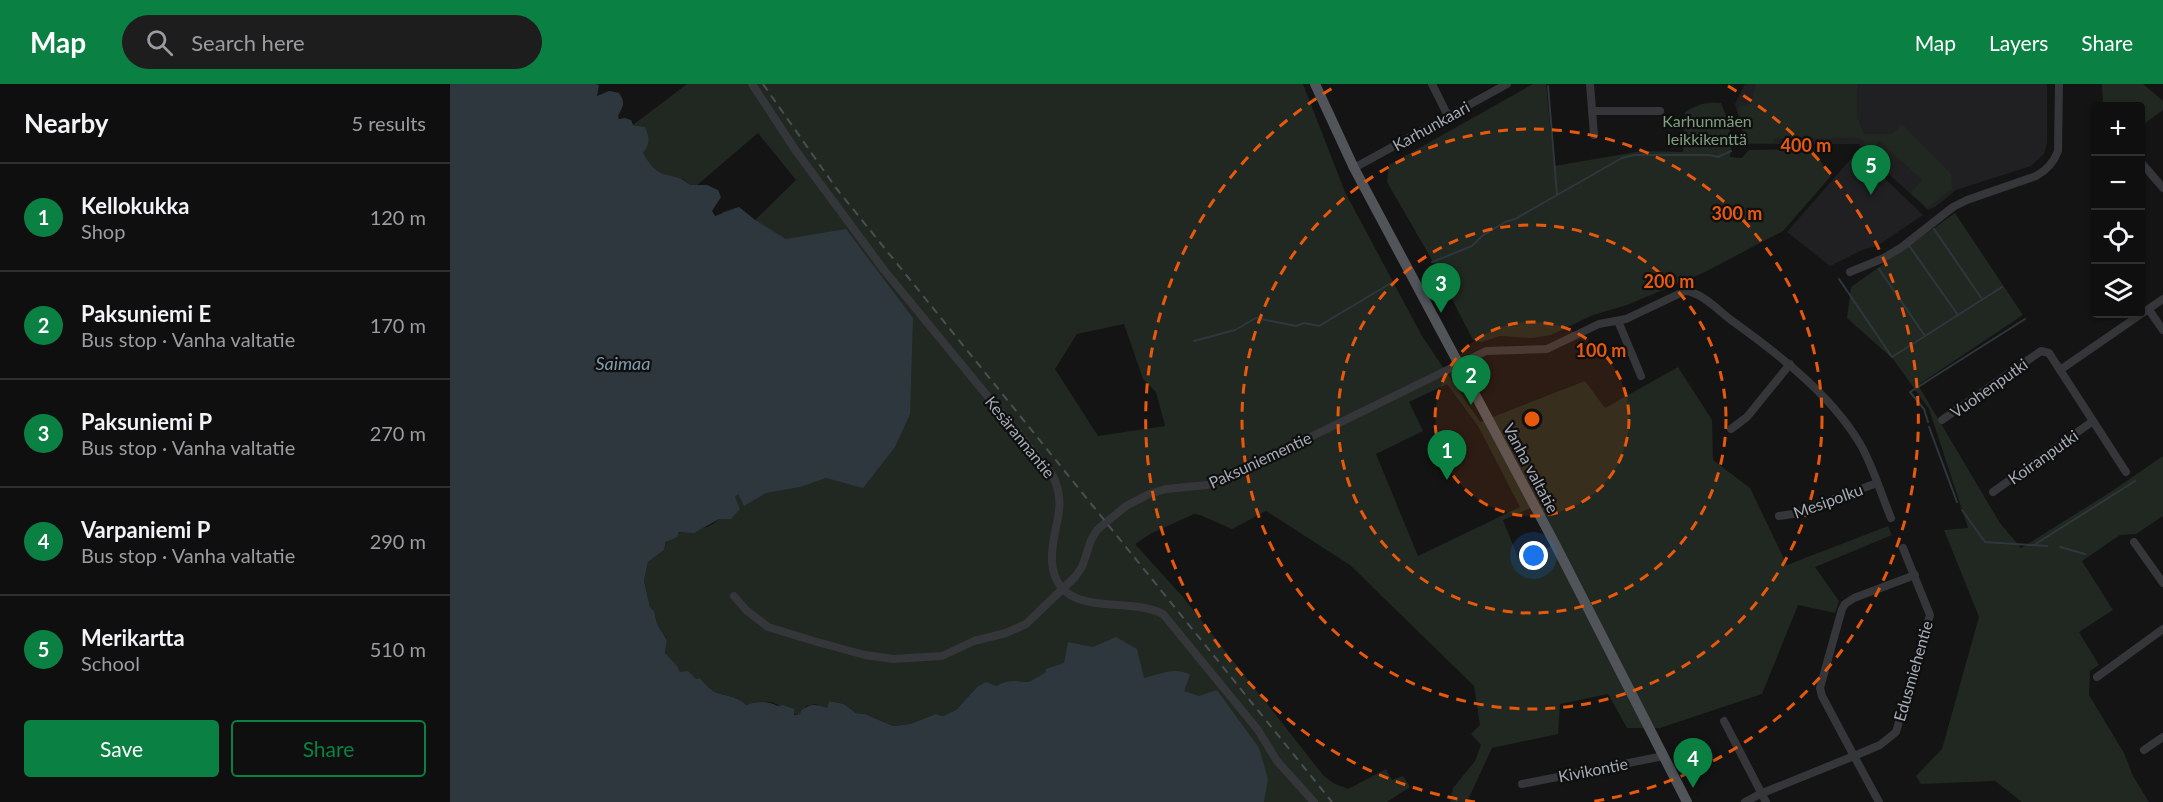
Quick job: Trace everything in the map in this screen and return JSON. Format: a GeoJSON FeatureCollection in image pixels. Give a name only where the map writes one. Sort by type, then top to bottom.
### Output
{"type":"FeatureCollection","features":[{"type":"Feature","properties":{"kind":"main road","name":"Vanha valtatie"},"geometry":{"type":"LineString","coordinates":[[1315,84],[1354,168],[1556,544],[1687,802]]}},
{"type":"Feature","properties":{"kind":"street","name":"Kesärannantie"},"geometry":{"type":"LineString","coordinates":[[752,84],[796,151],[884,270],[1053,476],[1060,497],[1052,560],[1057,580],[1065,589]]}},
{"type":"Feature","properties":{"kind":"street"},"geometry":{"type":"LineString","coordinates":[[1432,84],[1448,116]]}},
{"type":"Feature","properties":{"kind":"street","name":"Karhunkaari"},"geometry":{"type":"LineString","coordinates":[[1354,168],[1508,84]]}},
{"type":"Feature","properties":{"kind":"street"},"geometry":{"type":"LineString","coordinates":[[1590,84],[1594,135]]}},
{"type":"Feature","properties":{"kind":"street"},"geometry":{"type":"LineString","coordinates":[[1850,272],[1884,258],[1902,247],[1953,207],[2036,176],[2046,169],[2056,158],[2058,151],[2059,84]]}},
{"type":"Feature","properties":{"kind":"street"},"geometry":{"type":"LineString","coordinates":[[1592,111],[1660,111]]}},
{"type":"Feature","properties":{"kind":"street"},"geometry":{"type":"LineString","coordinates":[[2145,167],[2163,188]]}},
{"type":"Feature","properties":{"kind":"street","name":"Paksuniementie"},"geometry":{"type":"LineString","coordinates":[[734,596],[746,610],[768,627],[865,655],[893,659],[942,656],[974,641],[1006,633],[1026,624],[1065,589],[1082,567],[1091,540],[1097,530],[1137,500],[1166,489],[1195,488],[1229,477],[1486,351],[1547,349],[1599,324],[1626,319],[1685,291],[1690,291],[1790,364]]}},
{"type":"Feature","properties":{"kind":"street"},"geometry":{"type":"LineString","coordinates":[[2126,472],[2060,370],[2163,300]]}},
{"type":"Feature","properties":{"kind":"street"},"geometry":{"type":"LineString","coordinates":[[2149,310],[2163,330]]}},
{"type":"Feature","properties":{"kind":"street"},"geometry":{"type":"LineString","coordinates":[[1618,321],[1641,376]]}},
{"type":"Feature","properties":{"kind":"street","name":"Vuohenputki"},"geometry":{"type":"LineString","coordinates":[[1942,420],[2041,351],[2049,352],[2060,370]]}},
{"type":"Feature","properties":{"kind":"street"},"geometry":{"type":"LineString","coordinates":[[1731,429],[1747,417],[1790,364],[1848,426],[1860,444],[1891,518]]}},
{"type":"Feature","properties":{"kind":"street","name":"Koiranputki"},"geometry":{"type":"LineString","coordinates":[[1993,492],[2093,422]]}},
{"type":"Feature","properties":{"kind":"street","name":"Mesipolku"},"geometry":{"type":"LineString","coordinates":[[1779,516],[1792,514],[1877,483]]}},
{"type":"Feature","properties":{"kind":"street"},"geometry":{"type":"LineString","coordinates":[[2134,542],[2163,583]]}},
{"type":"Feature","properties":{"kind":"street","name":"Edusmiehentie"},"geometry":{"type":"LineString","coordinates":[[1745,802],[1880,745],[1896,732],[1930,615],[1903,548]]}},
{"type":"Feature","properties":{"kind":"street"},"geometry":{"type":"LineString","coordinates":[[1879,802],[1822,696],[1820,688],[1842,609],[1854,598],[1915,575]]}},
{"type":"Feature","properties":{"kind":"street"},"geometry":{"type":"LineString","coordinates":[[1065,589],[1080,600],[1089,603],[1142,606],[1162,614],[1258,730],[1277,760],[1314,802]]}},
{"type":"Feature","properties":{"kind":"street"},"geometry":{"type":"LineString","coordinates":[[2097,676],[2163,629]]}},
{"type":"Feature","properties":{"kind":"street"},"geometry":{"type":"LineString","coordinates":[[1724,721],[1766,802]]}},
{"type":"Feature","properties":{"kind":"street"},"geometry":{"type":"LineString","coordinates":[[2145,750],[2163,737]]}},
{"type":"Feature","properties":{"kind":"street","name":"Kivikontie"},"geometry":{"type":"LineString","coordinates":[[1522,784],[1664,756]]}},
{"type":"Feature","properties":{"kind":"shaded area"},"geometry":{"type":"Polygon","coordinates":[[[1745,84],[2047,84],[2047,143],[2044,154],[2031,166],[1956,190],[1928,210],[1859,144],[1746,144],[1735,104],[1745,84]]]}},
{"type":"Feature","properties":{"kind":"shaded area"},"geometry":{"type":"Polygon","coordinates":[[[1857,152],[1923,215],[1877,246],[1862,250],[1830,266],[1787,232],[1857,152]]]}},
{"type":"Feature","properties":{"kind":"green space"},"geometry":{"type":"Polygon","coordinates":[[[687,84],[1303,84],[1345,192],[1422,336],[1480,422],[1585,381],[1605,408],[1678,367],[1712,420],[1713,460],[1750,488],[1787,565],[1888,526],[1892,535],[1815,567],[1839,601],[1835,613],[1798,605],[1762,694],[1660,728],[1627,728],[1608,694],[1560,704],[1558,734],[1492,748],[1467,802],[1451,802],[1450,800],[1453,788],[1475,761],[1481,745],[1471,734],[1480,725],[1474,686],[1350,565],[1266,511],[1232,529],[1194,514],[1150,534],[1135,544],[1183,597],[1323,775],[1333,783],[1348,789],[1386,769],[1392,780],[1403,776],[1410,787],[1387,802],[1047,802],[1028,682],[977,687],[956,710],[943,716],[936,714],[910,724],[893,726],[865,714],[856,713],[844,704],[829,701],[827,708],[815,704],[806,706],[801,714],[791,713],[770,702],[746,705],[736,698],[713,691],[700,678],[696,679],[688,672],[680,672],[665,653],[667,639],[650,607],[644,581],[648,562],[664,550],[672,537],[684,531],[713,524],[735,497],[722,212],[739,207],[755,220],[796,180],[758,133],[696,186],[690,185],[684,179],[663,176],[651,167],[642,153],[648,140],[645,127],[633,125],[687,84]],[[1124,324],[1077,334],[1055,369],[1098,436],[1165,426],[1156,392],[1143,379],[1124,324]],[[1447,384],[1409,402],[1423,431],[1376,454],[1418,556],[1520,507],[1478,426],[1447,384]],[[1535,506],[1503,520],[1519,560],[1555,544],[1535,506]]]}},
{"type":"Feature","properties":{"kind":"green space","name":"Karhunmäen leikkikenttä"},"geometry":{"type":"Polygon","coordinates":[[[1533,84],[1546,84],[1554,166],[1642,151],[1683,152],[1685,112],[1702,104],[1721,103],[1731,136],[1730,157],[1742,158],[1749,150],[1812,149],[1831,176],[1783,231],[1705,272],[1627,305],[1593,315],[1551,335],[1532,338],[1500,336],[1482,342],[1473,340],[1432,260],[1387,182],[1389,165],[1533,84]]]}},
{"type":"Feature","properties":{"kind":"green space"},"geometry":{"type":"Polygon","coordinates":[[[1756,84],[1857,84],[1857,117],[1864,134],[1892,134],[1902,124],[1951,174],[1952,189],[1927,208],[1911,193],[1922,180],[1879,141],[1869,152],[1861,138],[1774,138],[1773,143],[1747,143],[1738,107],[1751,103],[1756,84]]]}},
{"type":"Feature","properties":{"kind":"green space"},"geometry":{"type":"Polygon","coordinates":[[[2102,84],[2143,84],[2163,101],[2163,110],[2145,123],[2145,102],[2103,102],[2102,84]]]}},
{"type":"Feature","properties":{"kind":"green space"},"geometry":{"type":"Polygon","coordinates":[[[1955,213],[2023,315],[1918,385],[2000,523],[2021,548],[2163,456],[2163,516],[2136,534],[2120,535],[2082,561],[2113,610],[2079,632],[2099,665],[2090,671],[2089,695],[2124,753],[2133,776],[2149,802],[2022,802],[1995,781],[1921,784],[1916,776],[1942,749],[1979,617],[1944,530],[1968,528],[1929,409],[1893,359],[1847,318],[1851,287],[1955,213]]]}},
{"type":"Feature","properties":{"kind":"water","name":"Saimaa"},"geometry":{"type":"Polygon","coordinates":[[[450,84],[596,84],[599,85],[597,96],[609,91],[619,93],[623,102],[619,119],[631,120],[633,125],[645,127],[647,131],[648,143],[643,153],[649,163],[655,170],[678,177],[690,185],[707,185],[718,190],[721,197],[712,211],[715,216],[739,207],[786,239],[846,229],[913,318],[910,414],[895,447],[863,488],[826,478],[800,487],[766,493],[744,506],[738,494],[735,497],[740,509],[731,519],[719,519],[694,533],[679,532],[677,537],[666,542],[664,550],[648,562],[644,581],[650,607],[667,640],[665,653],[680,672],[688,671],[696,679],[700,678],[713,691],[735,698],[746,705],[762,702],[783,705],[794,709],[794,715],[800,714],[810,705],[827,708],[829,701],[844,704],[856,713],[865,714],[893,726],[910,724],[936,714],[943,716],[956,710],[977,687],[986,682],[997,686],[1008,681],[1029,682],[1045,673],[1046,669],[1064,663],[1068,642],[1093,647],[1116,637],[1137,649],[1144,678],[1179,671],[1190,675],[1184,691],[1199,696],[1217,690],[1259,748],[1268,779],[1264,802],[450,802],[450,84]]]}},
{"type":"Feature","properties":{"kind":"waterway"},"geometry":{"type":"LineString","coordinates":[[1548,86],[1557,195]]}},
{"type":"Feature","properties":{"kind":"waterway"},"geometry":{"type":"LineString","coordinates":[[1432,262],[1472,246],[1482,236],[1505,222],[1515,219],[1622,158],[1634,155],[1710,155],[1718,157],[1731,151]]}},
{"type":"Feature","properties":{"kind":"waterway"},"geometry":{"type":"LineString","coordinates":[[1934,229],[1982,299]]}},
{"type":"Feature","properties":{"kind":"waterway"},"geometry":{"type":"LineString","coordinates":[[1910,247],[1958,315]]}},
{"type":"Feature","properties":{"kind":"waterway"},"geometry":{"type":"LineString","coordinates":[[1879,269],[1925,336]]}},
{"type":"Feature","properties":{"kind":"waterway"},"geometry":{"type":"LineString","coordinates":[[1839,279],[1892,357],[2002,287]]}},
{"type":"Feature","properties":{"kind":"waterway"},"geometry":{"type":"LineString","coordinates":[[1194,341],[1235,330],[1256,318],[1296,326],[1304,323],[1319,326],[1391,283]]}},
{"type":"Feature","properties":{"kind":"waterway"},"geometry":{"type":"LineString","coordinates":[[1928,422],[1924,409],[1910,392],[2025,319]]}},
{"type":"Feature","properties":{"kind":"waterway"},"geometry":{"type":"LineString","coordinates":[[1929,427],[1957,502]]}},
{"type":"Feature","properties":{"kind":"waterway"},"geometry":{"type":"LineString","coordinates":[[2034,545],[2135,481]]}},
{"type":"Feature","properties":{"kind":"waterway"},"geometry":{"type":"LineString","coordinates":[[1962,510],[1985,542],[2047,546]]}},
{"type":"Feature","properties":{"kind":"waterway"},"geometry":{"type":"LineString","coordinates":[[2060,547],[2085,554]]}},
{"type":"Feature","properties":{"kind":"railway"},"geometry":{"type":"LineString","coordinates":[[763,84],[836,188],[1332,802]]}},
{"type":"Feature","properties":{"kind":"place","name":"Merikartta"},"geometry":{"type":"Point","coordinates":[1871,195]}},
{"type":"Feature","properties":{"kind":"place","name":"Paksuniemi P"},"geometry":{"type":"Point","coordinates":[1441,313]}},
{"type":"Feature","properties":{"kind":"place","name":"Paksuniemi E"},"geometry":{"type":"Point","coordinates":[1471,405]}},
{"type":"Feature","properties":{"kind":"place","name":"Kellokukka"},"geometry":{"type":"Point","coordinates":[1447,480]}},
{"type":"Feature","properties":{"kind":"place","name":"Varpaniemi P"},"geometry":{"type":"Point","coordinates":[1693,788]}}]}
